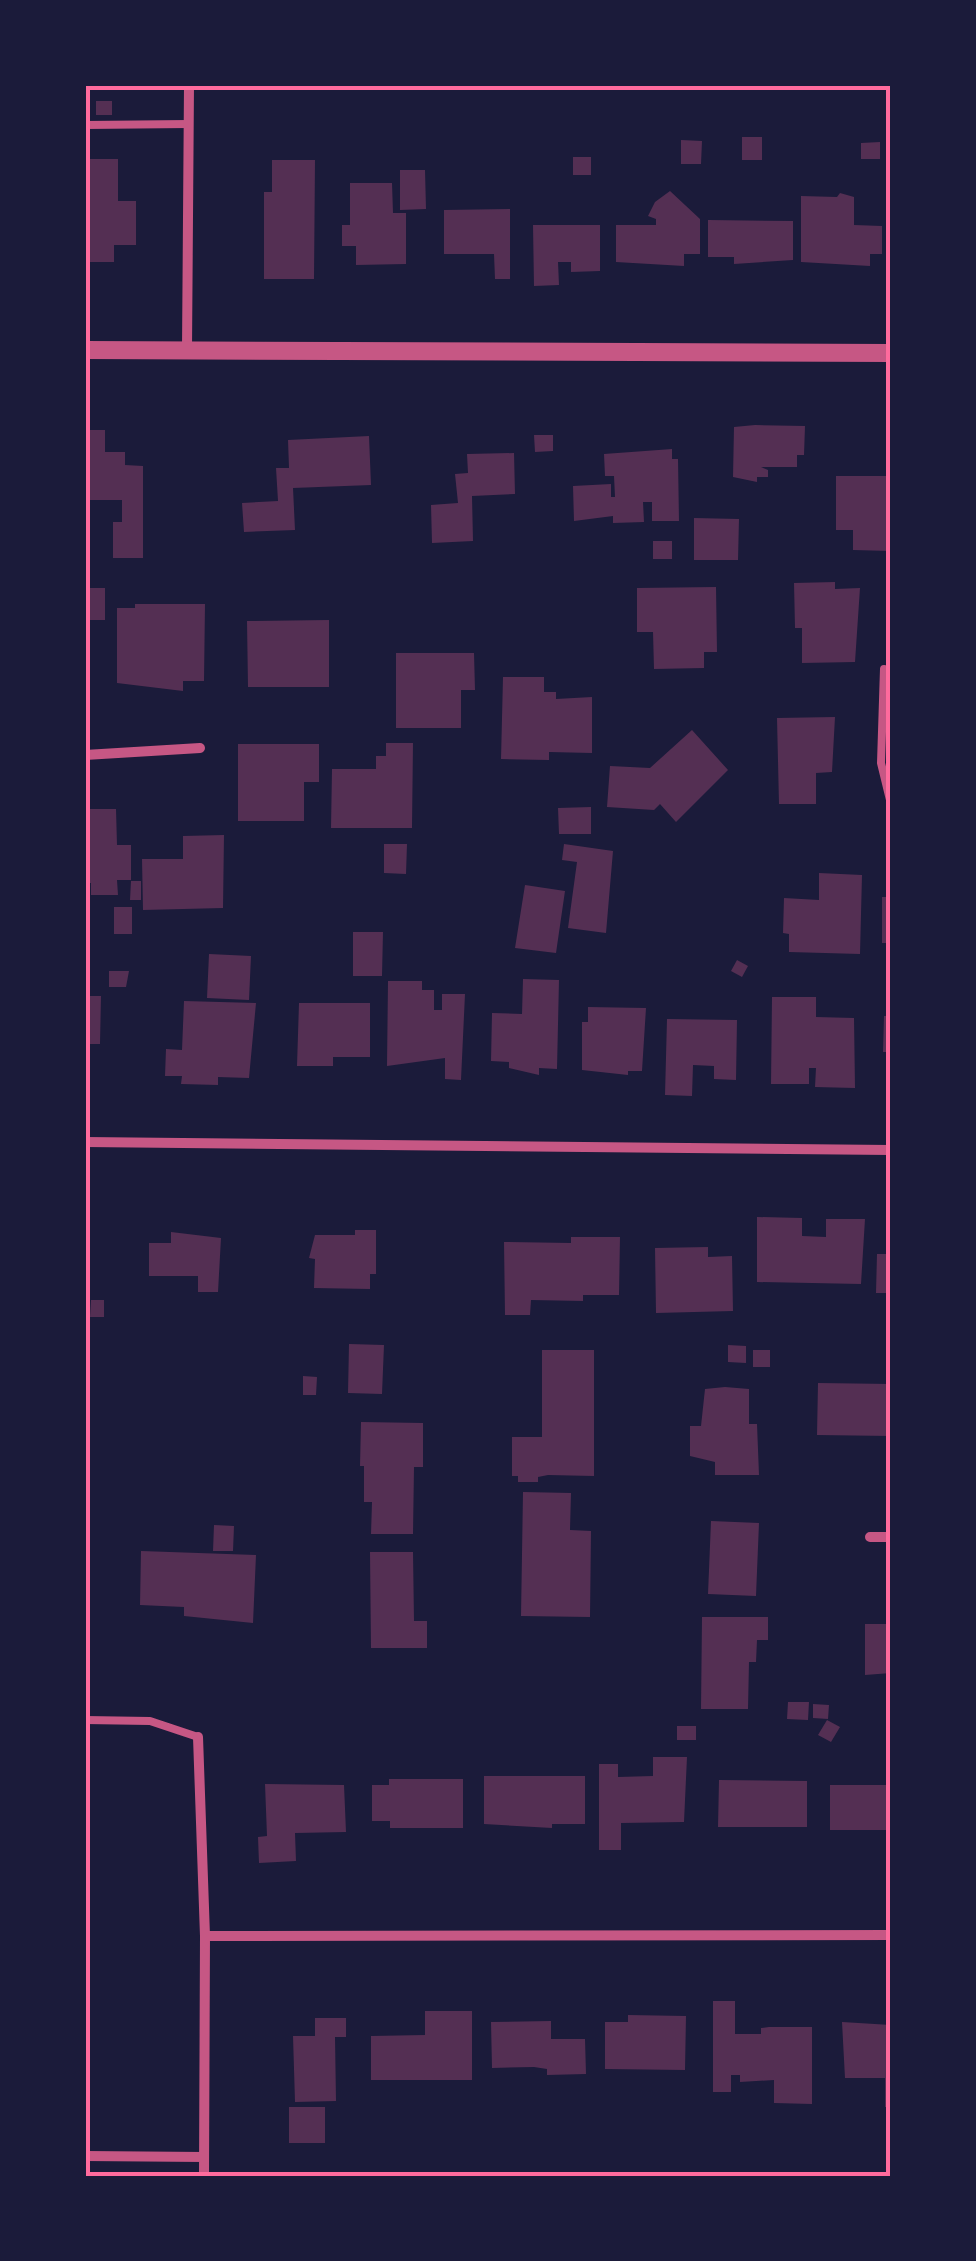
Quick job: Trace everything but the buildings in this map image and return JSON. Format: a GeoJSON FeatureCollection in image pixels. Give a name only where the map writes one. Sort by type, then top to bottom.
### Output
{"type":"FeatureCollection","features":[{"type":"Feature","properties":{"kind":"street"},"geometry":{"type":"LineString","coordinates":[[187,350],[189,85]]}},
{"type":"Feature","properties":{"kind":"street"},"geometry":{"type":"LineString","coordinates":[[85,350],[891,353]]}},
{"type":"Feature","properties":{"kind":"street"},"geometry":{"type":"LineString","coordinates":[[85,755],[200,748]]}},
{"type":"Feature","properties":{"kind":"street"},"geometry":{"type":"LineString","coordinates":[[85,1142],[891,1150]]}},
{"type":"Feature","properties":{"kind":"street"},"geometry":{"type":"LineString","coordinates":[[870,1537],[891,1537]]}},
{"type":"Feature","properties":{"kind":"street"},"geometry":{"type":"LineString","coordinates":[[198,1737],[205,1936],[204,2176]]}},
{"type":"Feature","properties":{"kind":"street"},"geometry":{"type":"LineString","coordinates":[[205,1936],[891,1934]]}},
{"type":"Feature","properties":{"kind":"street"},"geometry":{"type":"LineString","coordinates":[[85,2156],[204,2157]]}},
{"type":"Feature","properties":{"kind":"lane"},"geometry":{"type":"LineString","coordinates":[[85,124],[188,124]]}},
{"type":"Feature","properties":{"kind":"lane"},"geometry":{"type":"LineString","coordinates":[[884,669],[881,763],[891,804]]}},
{"type":"Feature","properties":{"kind":"lane"},"geometry":{"type":"LineString","coordinates":[[85,1720],[150,1721],[198,1737]]}}]}
